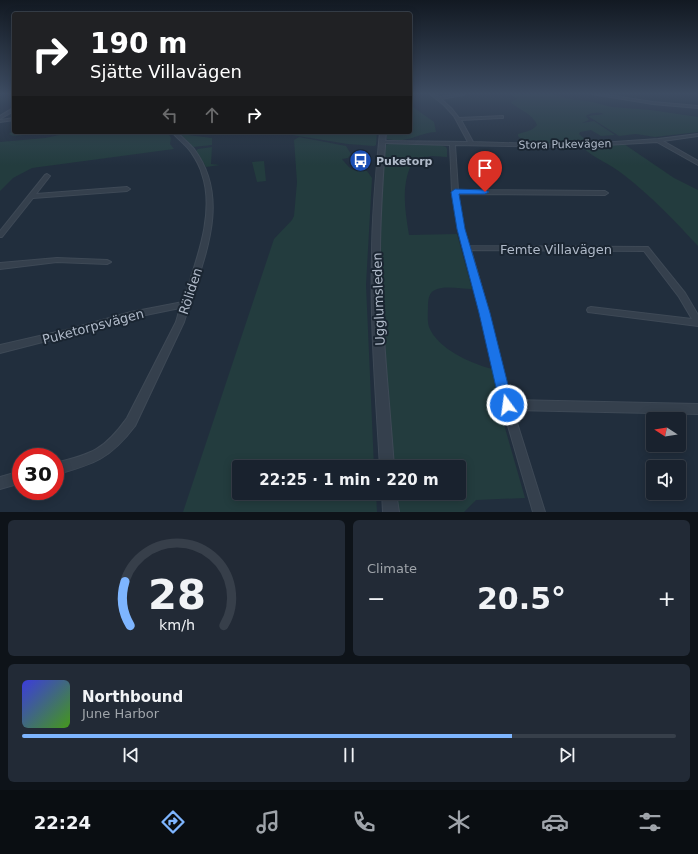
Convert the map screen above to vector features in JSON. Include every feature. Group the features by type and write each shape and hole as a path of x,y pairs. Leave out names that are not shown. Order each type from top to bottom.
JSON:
{"street":[{"path":"471,144 459,119 501,118"},
{"path":"0,120 12,119"},
{"name":"Röliden","path":"64,466 92,458 105,452 114,445 131,422 180,322 187,304 206,236 211,202 208,183 203,167 192,150 176,134"},
{"name":"Stora Pukevägen","path":"383,137 452,144 571,146 658,140 698,134"},
{"name":"Ugglumsleden","path":"383,137 379,174 376,255 379,347 387,460"},
{"path":"658,140 698,163"},
{"path":"452,144 457,211 485,313 507,405 539,512"},
{"path":"0,235 47,176"},
{"path":"31,196 126,189"},
{"path":"455,192 605,193"},
{"name":"Femte Villavägen","path":"466,248 646,249 682,295 698,322"},
{"path":"0,266 57,260 107,262"},
{"name":"Puketorpsvägen","path":"0,349 70,332 131,314 187,304"},
{"path":"591,310 698,322"},
{"path":"507,405 698,409"},
{"path":"0,483 12,480"},
{"path":"390,500 391,512"}],"green space":[{"path":"412,118 428,118 434,122 436,132 402,140 387,139 386,134 412,134"},
{"path":"533,118 587,118 589,120 582,123 594,121 615,135 601,136 591,130 580,132 579,134 589,143 573,144 551,145 523,140 518,136 518,134 531,130 537,125"},
{"path":"591,118 698,118 698,132 655,137 636,134 619,136"},
{"path":"12,132 12,134 38,134 13,136 9,134"},
{"path":"64,134 168,134 171,138 170,144 174,149 32,168 13,178 0,191 0,142 45,138"},
{"path":"180,134 212,138 212,145 193,147"},
{"path":"377,134 376,145 374,146 348,144 292,135"},
{"path":"299,137 346,146 351,154 348,158 342,159 352,169 367,171 372,178 366,285 374,460 232,460 232,500 376,500 377,512 183,512 274,239 294,216 297,182 294,140"},
{"path":"389,144 437,144 446,147 447,149 447,157 431,156 414,159 410,168 405,187 405,206 409,235 457,234 472,289 448,287 433,291 430,294 428,301 428,324 433,335 447,348 465,359 492,369 501,414 525,498 476,500 464,512 396,512 395,500 466,500 466,460 392,460 378,271 379,205 384,146"},
{"path":"624,144 674,178 698,190 698,246 644,191 619,171 583,148"},
{"path":"212,147 211,164 220,165 206,167 196,151 198,149"},
{"path":"264,161 266,181 257,182 252,162"}],"place":[{"name":"Puketorp","path":"361,161"}],"route":[{"path":"485,192 455,192 461,229 485,313 507,405"}]}
